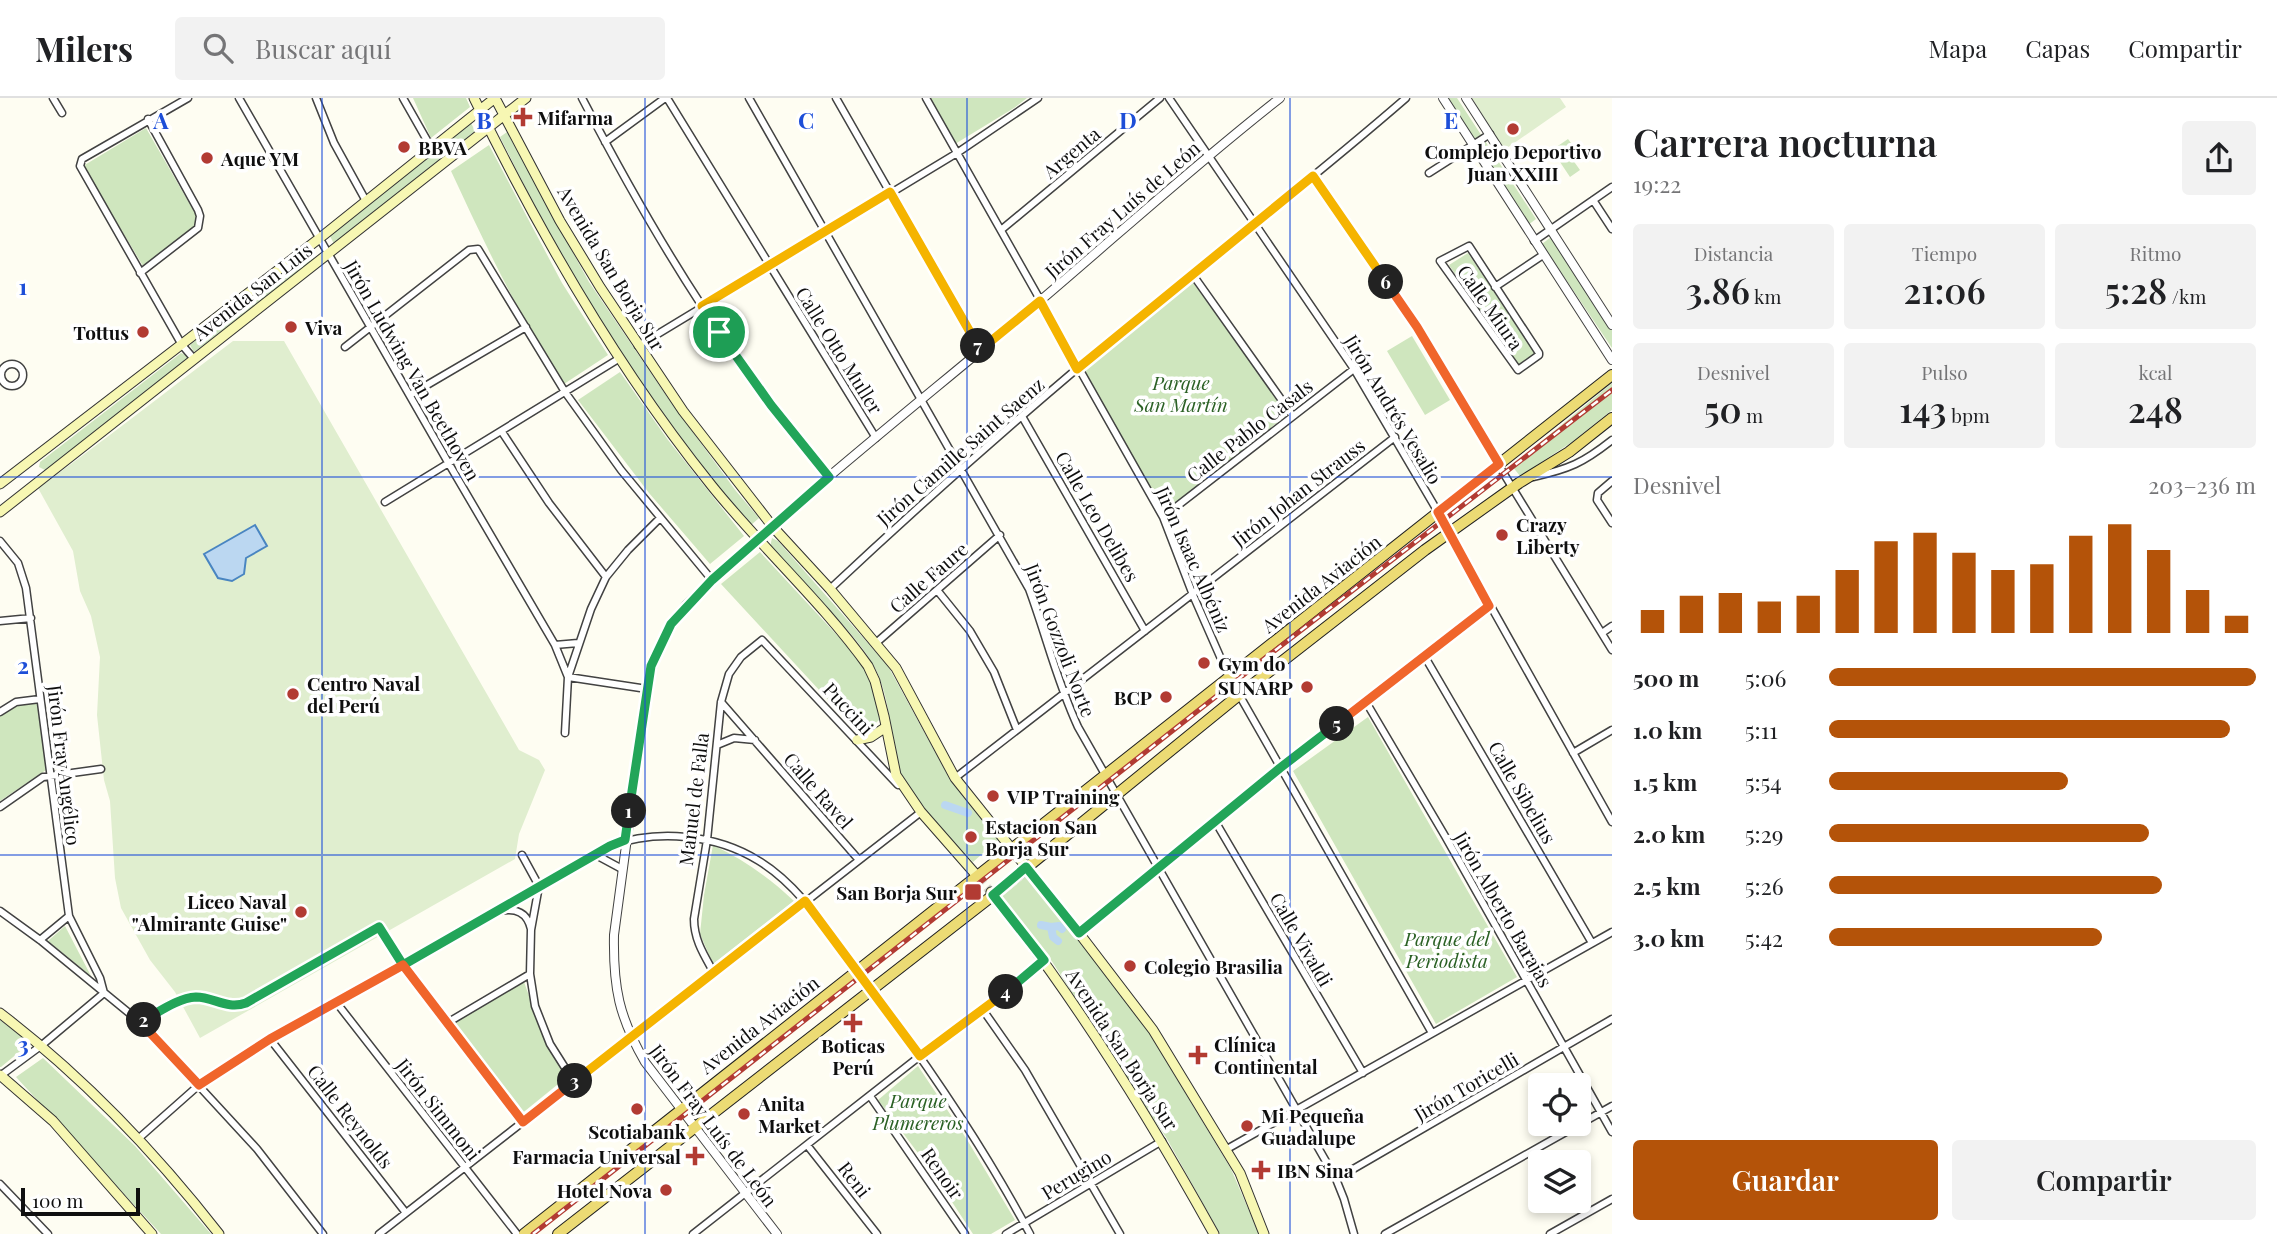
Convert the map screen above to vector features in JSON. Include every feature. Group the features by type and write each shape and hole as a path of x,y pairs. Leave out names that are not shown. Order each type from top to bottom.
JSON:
{"main road":[{"name":"Avenida San Borja Sur","path":"474,98 558,258 620,358 690,457 758,541 848,640 868,666 875,681 892,764 911,799 978,876"},
{"name":"Avenida San Luis","path":"0,484 182,345 495,98"},
{"name":"Avenida San Borja Sur","path":"495,98 561,221 638,346 683,411 773,527 830,589 896,668 955,778 1153,1030 1227,1149 1240,1173 1264,1234"},
{"name":"Avenida San Luis","path":"0,512 526,98"},
{"name":"Avenida Aviación","path":"524,1234 679,1109 1612,376"},
{"name":"Avenida Aviación","path":"558,1234 872,990 1239,695 1449,533 1524,479 1569,452 1612,418"},
{"path":"857,740 871,737 886,727"},
{"name":"Avenida San Borja Sur","path":"992,894 1044,960 1162,1141 1214,1234"},
{"path":"0,1013 42,1045 138,1139 219,1234"},
{"path":"0,1075 53,1121 152,1234"}],"street":[{"path":"53,98 62,113"},
{"path":"188,98 82,159 81,169 182,345 194,359"},
{"name":"Jirón Ludwing Van Beethoven","path":"240,98 555,645 568,677"},
{"path":"316,98 334,143 366,201"},
{"path":"403,98 432,149"},
{"path":"582,98 651,225 702,306 771,405 829,477"},
{"path":"605,142 666,98"},
{"name":"Calle Otto Muller","path":"666,98 876,438"},
{"name":"Jirón Gozzoli Norte","path":"749,98 1029,589 1046,635 1063,695 1077,727 1336,1179 1354,1234"},
{"path":"836,98 980,350"},
{"name":"Jirón Isaac Albéniz","path":"926,98 1163,517 1229,677 1432,1033"},
{"path":"638,346 957,153 1038,98"},
{"name":"Argenta","path":"1001,230 1160,98"},
{"name":"Jirón Andrés Vesalio","path":"1169,98 1354,369 1438,512 1612,822"},
{"path":"1263,98 1269,107"},
{"name":"Jirón Fray Luís de León","path":"776,1234 645,1062 631,1038 618,1001 613,969 614,936 625,840 651,666 671,624 712,580 1208,155 1280,98"},
{"name":"Jirón Camille Saint Saenz","path":"830,589 961,468 1023,418 1077,369 1406,98"},
{"path":"1443,98 1612,360"},
{"path":"1466,98 1612,325"},
{"path":"141,273 198,228 200,223 198,210 148,119"},
{"path":"1429,173 1490,134"},
{"path":"1313,176 1417,327 1612,650"},
{"path":"1534,241 1612,187"},
{"path":"1593,201 1612,229"},
{"name":"Calle Miura","path":"1469,246 1495,287 1540,354 1516,370 1440,261 1469,246"},
{"path":"345,347 469,250 475,248 480,251 565,392 621,470 712,580"},
{"path":"1495,287 1543,255"},
{"path":"1193,275 1293,416"},
{"path":"410,395 526,327"},
{"path":"386,502 620,358"},
{"name":"Calle Pablo Casals","path":"1163,517 1354,369"},
{"name":"Calle Leo Delibes","path":"1023,418 1145,631"},
{"path":"502,432 549,503 606,577"},
{"name":"Jirón Johan Strauss","path":"955,778 1395,437"},
{"name":"Avenida Aviación","path":"1524,479 1570,468 1587,460 1612,440"},
{"path":"1612,481 1597,495 1598,504 1612,523"},
{"path":"565,733 568,677 578,643 606,577 660,518"},
{"name":"Calle Faure","path":"876,643 1000,535"},
{"name":"Jirón Fray Angélico","path":"0,541 18,563 26,588 69,916 100,978 104,993"},
{"path":"937,590 970,631 993,672 1017,730"},
{"path":"1079,933 1280,768 1489,606"},
{"path":"0,621 31,618"},
{"path":"1602,633 1612,626"},
{"name":"Manuel de Falla","path":"714,973 694,932 697,890 707,840 721,702 729,674 741,657 762,640"},
{"name":"Puccini","path":"762,640 911,799"},
{"path":"555,645 578,643"},
{"name":"Calle Sibelius","path":"1425,657 1592,943"},
{"path":"568,677 646,689"},
{"path":"0,712 16,702 40,699"},
{"name":"Calle Ravel","path":"721,702 859,860"},
{"name":"Jirón Alberto Barajas","path":"1366,702 1612,1132"},
{"path":"1573,752 1612,730"},
{"path":"717,745 734,738 755,740"},
{"path":"0,807 50,774 101,769"},
{"path":"379,1234 921,811"},
{"name":"Calle Vivaldi","path":"1215,821 1363,1073"},
{"path":"138,1139 199,1085 270,1039 610,846 625,840 665,835 707,840 734,847 782,876 805,901 920,1056 974,1136 1030,1234"},
{"path":"522,855 539,886 531,930 530,974 535,1006 550,1044 575,1082"},
{"path":"596,855 622,869"},
{"path":"495,912 509,909 523,914 529,920 531,930"},
{"path":"0,911 40,940 140,1022 257,1149 323,1234"},
{"path":"40,940 69,916"},
{"path":"140,1022 182,1000 197,997 232,1006 246,1003 381,930 403,965 523,1122"},
{"path":"1227,1149 1612,932"},
{"path":"693,1234 1044,960"},
{"path":"447,1023 530,974"},
{"path":"0,1075 42,1045 104,993"},
{"name":"Jirón Simmoni","path":"336,1002 517,1234"},
{"path":"983,1010 1025,1070 1120,1234"},
{"name":"Jirón Toricelli","path":"1336,1179 1612,1020"},
{"name":"Calle Reynolds","path":"270,1039 406,1213"},
{"name":"Renoir","path":"870,1096 965,1234"},
{"path":"1385,1234 1612,1106"},
{"name":"Perugino","path":"1006,1234 1162,1141"},
{"name":"Reni","path":"807,1145 877,1234"},
{"path":"0,1184 48,1234"},
{"path":"1550,1234 1612,1199"}],"green space":[{"path":"413,98 466,98 470,107 431,138"},
{"path":"928,98 1027,98 955,144"},
{"path":"1445,98 1457,98 1536,219 1528,225"},
{"name":"Complejo Deportivo Juan XXIII","path":"1472,98 1560,98 1566,107 1504,150"},
{"path":"471,123 475,131 335,246 330,236"},
{"path":"146,128 196,215 196,225 143,266 83,166"},
{"path":"507,132 589,282 672,404 759,518 750,526 659,408 596,315 556,248 500,137"},
{"path":"1568,139 1577,151 1570,156 1580,170 1570,177 1552,150"},
{"path":"489,145 562,283 608,355 564,384 517,306 451,171"},
{"path":"1551,237 1612,330 1612,348 1542,244"},
{"path":"310,251 316,260 194,352 190,345"},
{"path":"1468,253 1536,355 1518,368 1449,265"},
{"name":"Parque San Martín","path":"1192,281 1288,414 1164,512 1081,369"},
{"path":"1412,336 1450,400 1425,415 1387,351"},
{"name":"Centro Naval del Perú","path":"233,341 284,341 519,750 539,760 545,770 519,834 515,859 200,1038 175,992 150,960 121,908 115,878 110,801 104,780 97,715 100,657 91,616 80,591 73,551 38,488"},
{"path":"181,353 188,356 187,361 47,471 39,467 40,462"},
{"path":"620,372 668,440 744,536 710,564 649,493 578,400"},
{"path":"1612,383 1612,410 1572,442 1520,476 1512,466"},
{"path":"772,538 778,541 888,666 946,772 999,839 973,862 910,792 895,753 881,681 868,656 777,557 770,547"},
{"path":"760,552 861,661 872,683 879,715 879,720 868,730 857,731 721,584"},
{"path":"37,702 46,770 0,801 0,715 17,704"},
{"name":"Parque del Periodista","path":"1368,717 1517,977 1436,1024 1293,771"},
{"path":"713,845 756,870 794,901 713,964 700,934"},
{"path":"1028,875 1075,932 1148,1031 1231,1169 1259,1234 1220,1234 1167,1139 1051,960 1000,898"},
{"path":"65,926 91,976 48,941"},
{"path":"524,982 547,1045 568,1076 520,1115 452,1024"},
{"path":"0,1020 30,1043 1,1067 0,1067"},
{"path":"43,1058 135,1146 211,1234 161,1234 16,1077"},
{"name":"Parque Plumereros","path":"918,1066 966,1138 1015,1220 991,1234 973,1234 933,1173 878,1100"}],"water":[{"path":"255,525 267,546 246,558 244,574 232,581 218,578 204,554"}],"waterway":[{"path":"945,805 968,813"},
{"path":"1041,925 1059,926 1062,929"},
{"path":"1051,927 1053,937 1058,941"}],"tunnel":[{"path":"978,877 991,892"}],"railway":[{"path":"533,1234 1251,669 1612,390"}],"place":[{"name":"Mifarma","path":"523,117"},
{"name":"Complejo Deportivo Juan XXIII","path":"1513,129"},
{"name":"BBVA","path":"404,147"},
{"name":"Aque YM","path":"207,158"},
{"name":"Viva","path":"291,327"},
{"name":"Tottus","path":"143,332"},
{"name":"Crazy Liberty","path":"1502,535"},
{"name":"Gym do","path":"1204,663"},
{"name":"SUNARP","path":"1307,687"},
{"name":"Centro Naval del Perú","path":"293,694"},
{"name":"BCP","path":"1166,697"},
{"name":"VIP Training","path":"993,796"},
{"name":"Estacion San Borja Sur","path":"971,837"},
{"name":"San Borja Sur","path":"973,892"},
{"name":"Liceo Naval \"Almirante Guise\"","path":"301,912"},
{"name":"Colegio Brasilia","path":"1130,966"},
{"name":"Boticas Perú","path":"853,1023"},
{"name":"Clínica Continental","path":"1198,1055"},
{"name":"Scotiabank","path":"637,1109"},
{"name":"Anita Market","path":"744,1114"},
{"name":"Mi Pequeña Guadalupe","path":"1247,1126"},
{"name":"Farmacia Universal","path":"695,1156"},
{"name":"IBN Sina","path":"1261,1170"},
{"name":"Hotel Nova","path":"666,1190"}],"route":[{"path":"719,332 702,306 890,192 980,350 1040,301 1077,369 1313,176 1417,327 1499,464 1438,512 1489,606 1280,768 1079,933 1026,867 993,895 1044,960 983,1010 920,1056 805,901 523,1122 403,965 270,1039 199,1085 140,1022 185,999 197,997 232,1006 246,1003 379,927 403,965 610,846 625,840 646,689 651,666 671,624 712,580 829,477 771,405 719,332"}]}
